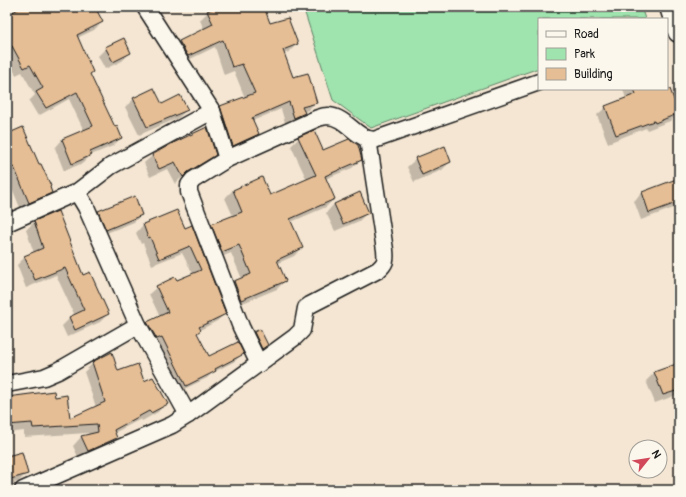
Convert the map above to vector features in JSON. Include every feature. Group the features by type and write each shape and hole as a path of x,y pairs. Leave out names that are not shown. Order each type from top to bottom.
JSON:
{"main road":[{"path":"671,7 679,32"}],"street":[{"path":"145,7 212,111 227,159"},
{"path":"668,37 679,32"},
{"path":"259,364 241,327 189,192 189,185 192,180 227,159 318,118 327,116 334,117 362,136 374,140 538,82"},
{"path":"7,223 77,192 111,166 212,111"},
{"path":"23,490 172,425 295,337 302,330 306,308 383,266 386,259 385,250 368,139"},
{"path":"77,192 86,207 138,325 188,415"},
{"path":"7,384 44,377 58,371 138,325"}],"green space":[{"path":"303,7 641,7 645,18 538,18 538,68 371,128 333,100"}],"building":[{"path":"22,7 95,7 103,22 77,35 93,72 90,74 115,127 117,126 122,138 90,152 92,155 72,164 62,139 93,126 77,92 46,108 36,92 43,88 30,65 24,68 12,46 7,49 7,15"},
{"path":"216,7 264,7 270,23 288,18 298,44 283,50 293,77 308,73 317,103 302,107 305,113 294,118 289,102 252,118 259,134 233,146 220,106 255,93 242,64 232,67 223,40 188,56 179,41 213,24 207,11"},
{"path":"124,38 131,53 113,62 105,47"},
{"path":"154,88 162,104 180,95 188,110 147,127 133,98"},
{"path":"670,89 679,113 655,123 654,121 616,135 605,106 636,94 634,90"},
{"path":"23,127 39,164 41,164 51,186 52,193 29,203 14,167 12,168 7,156 7,134"},
{"path":"207,127 216,155 188,172 183,177 175,162 159,169 152,155"},
{"path":"314,130 323,150 349,139 358,145 362,160 325,176 335,199 290,219 303,248 277,260 286,281 241,300 234,281 251,274 239,245 222,252 211,224 242,212 233,190 262,177 270,195 316,175 298,137"},
{"path":"445,146 451,162 422,175 415,158"},
{"path":"679,178 679,202 649,213 642,192"},
{"path":"360,192 369,213 343,224 334,204"},
{"path":"135,196 142,215 106,230 98,211"},
{"path":"177,210 185,228 192,225 226,314 199,327 201,330 197,333 209,356 238,342 244,354 215,369 216,371 186,386 162,337 157,339 147,322 168,312 156,286 175,277 177,280 201,270 190,246 159,259 150,237 148,238 143,224"},
{"path":"58,211 83,275 90,272 109,314 75,330 69,317 84,310 65,268 35,280 24,256 43,248 34,221"},
{"path":"260,329 268,345 262,349 254,332"},
{"path":"112,352 118,371 138,364 144,381 153,377 168,404 151,413 149,411 114,430 117,438 88,451 81,436 98,432 97,424 33,428 32,423 7,425 7,397 54,391 55,397 67,395 70,418 105,402 92,362"},
{"path":"679,363 679,390 663,395 654,372"},
{"path":"22,452 28,474 7,480 7,456"}]}
